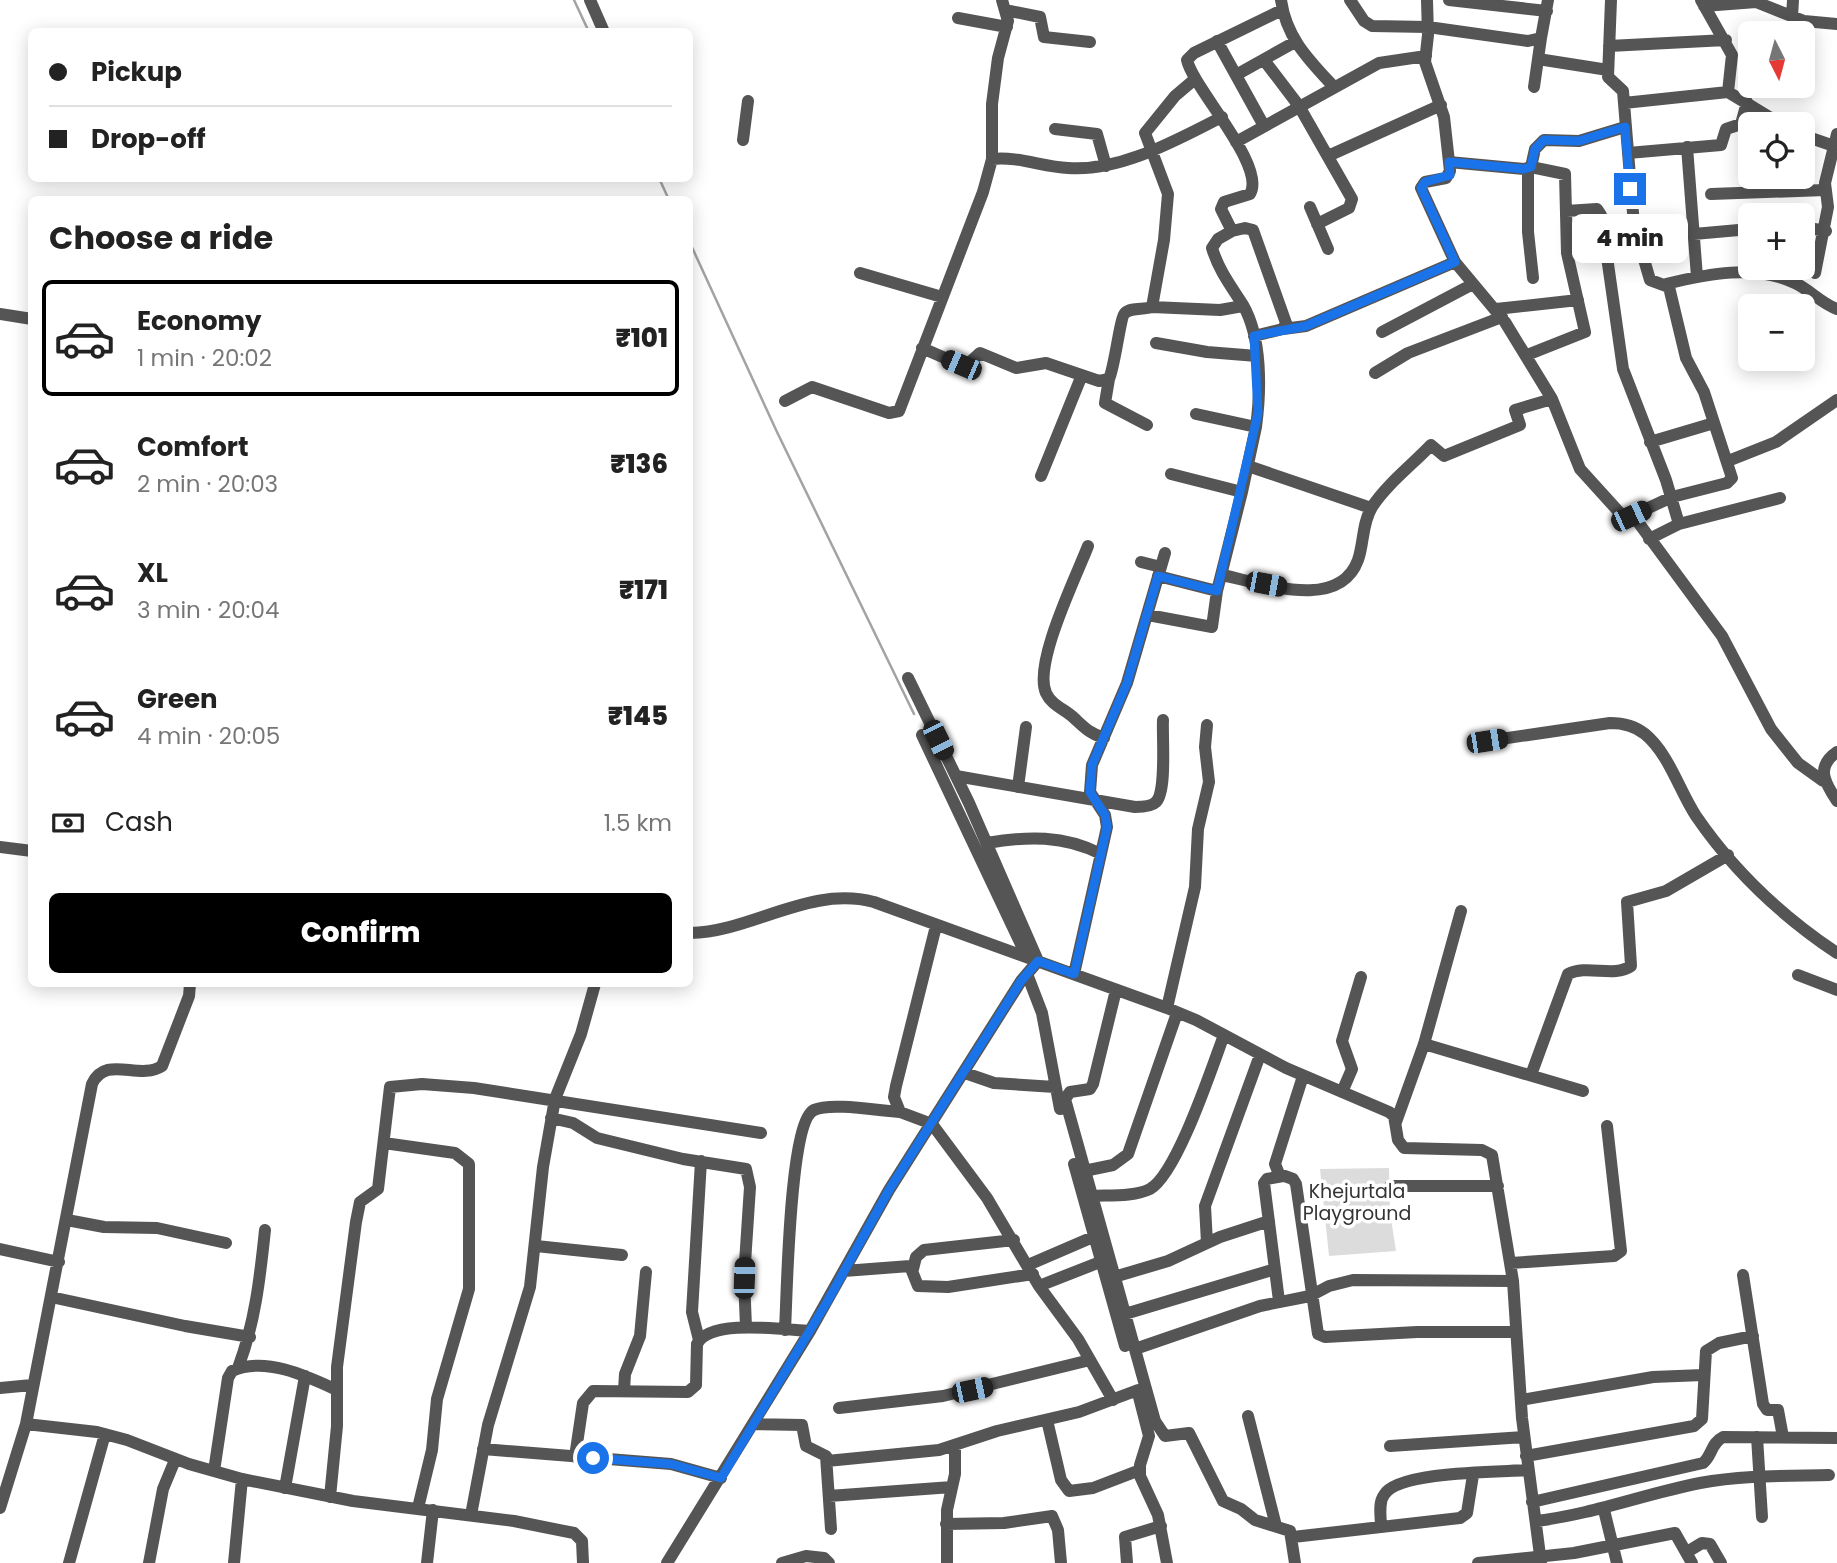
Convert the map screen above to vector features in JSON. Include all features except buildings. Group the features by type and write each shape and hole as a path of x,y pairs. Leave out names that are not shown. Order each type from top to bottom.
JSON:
{"street":[{"path":"590,0 602,28"},
{"path":"1350,0 1364,21 1372,26 1428,27 1528,41 1541,38"},
{"path":"1427,0 1426,68 1441,105 1450,175 1425,182 1421,188 1455,262 1499,313 1527,355 1552,399 1580,469 1619,512 1631,516 1649,539 1722,636 1771,729 1798,763 1823,781 1837,801"},
{"path":"1449,0 1547,6 1534,87"},
{"path":"1611,0 1608,70 1610,80 1623,90 1634,225 1653,283 1666,284 1697,276 1743,273 1782,277 1811,290 1837,309"},
{"path":"1792,17 1793,0"},
{"path":"1702,3 1756,1 1792,17 1837,24"},
{"path":"1702,3 1732,54 1728,92"},
{"path":"785,401 812,387 897,413 983,192 992,159 992,104 998,58 1008,15 1003,5"},
{"path":"1003,5 1040,17 1044,37 1090,42"},
{"path":"1232,231 1221,209 1224,202 1253,190 1251,175 1222,117 1195,79 1188,64 1188,57 1281,5 1295,42 1333,86"},
{"path":"958,18 1007,27"},
{"path":"1609,46 1726,40"},
{"path":"1217,41 1264,126"},
{"path":"1236,75 1295,42"},
{"path":"1236,142 1333,86 1379,63 1426,56"},
{"path":"1538,59 1608,70"},
{"path":"1264,60 1299,106 1352,202 1349,208 1317,223"},
{"path":"1152,307 1168,201 1167,188 1145,136 1175,96 1195,79"},
{"path":"1624,103 1728,92 1762,112"},
{"path":"743,141 748,101"},
{"path":"1628,153 1721,145 1726,129 1741,124 1747,102"},
{"path":"1328,156 1441,105"},
{"path":"992,159 1065,169 1105,166 1222,117"},
{"path":"1533,278 1528,232 1530,167 1535,149 1544,140 1579,141 1625,127"},
{"path":"1055,129 1097,134 1105,166"},
{"path":"1815,137 1836,140 1826,231 1815,273"},
{"path":"1687,147 1697,276"},
{"path":"1449,162 1530,167 1565,174 1567,253 1585,327 1582,335 1527,355"},
{"path":"1711,194 1830,200"},
{"path":"1310,207 1328,249"},
{"path":"1566,211 1600,211 1623,369 1672,497 1679,524"},
{"path":"1148,615 1212,627 1217,591 1256,427 1257,356 1254,336 1244,306 1228,286 1212,248 1218,239 1232,231 1245,228 1253,230 1286,323 1283,329"},
{"path":"1815,229 1826,231"},
{"path":"1694,234 1738,230"},
{"path":"1254,336 1306,326 1455,262"},
{"path":"860,272 942,297"},
{"path":"1382,332 1473,284"},
{"path":"1631,516 1672,497 1731,481 1728,461 1704,392 1686,358 1666,284"},
{"path":"1375,373 1408,353 1499,313 1578,300"},
{"path":"1147,425 1105,403 1124,314 1152,307 1220,310 1244,306"},
{"path":"0,314 28,319"},
{"path":"1156,343 1207,352 1257,356"},
{"path":"922,348 961,365 968,364 980,353 1016,368 1046,363 1100,381 1109,379"},
{"path":"1041,476 1082,375"},
{"path":"1222,575 1310,592 1329,588 1349,576 1359,559 1371,508 1431,445 1444,456 1520,425 1515,410 1552,399"},
{"path":"1728,461 1776,442 1837,400"},
{"path":"1196,414 1256,427"},
{"path":"1650,442 1714,423"},
{"path":"1248,466 1371,508"},
{"path":"1171,474 1242,492"},
{"path":"1649,539 1679,524 1780,498"},
{"path":"1088,545 1053,638 1043,684 1052,702 1076,719 1088,732 1104,738"},
{"path":"1074,974 1107,820 1092,798 1092,765 1127,683 1165,553"},
{"path":"1141,562 1160,572 1217,591"},
{"path":"667,1563 810,1331 889,1190 1027,974 1033,959 987,843 908,678"},
{"path":"956,776 1135,807 1157,801 1162,786 1163,720"},
{"path":"1487,741 1597,723 1622,723 1634,728 1652,742 1697,817 1728,855 1792,921 1837,953"},
{"path":"1084,1171 1113,1165 1128,1154 1172,1011 1195,887 1198,829 1209,782 1205,747 1207,725"},
{"path":"1018,788 1026,727"},
{"path":"922,735 1033,959"},
{"path":"1823,781 1822,771 1829,758 1837,752"},
{"path":"987,843 1033,837 1068,841 1101,854"},
{"path":"0,847 28,850"},
{"path":"1531,1076 1569,974 1578,971 1624,970 1631,967 1627,902 1665,891 1728,855"},
{"path":"693,933 710,932 792,906 840,898 874,902 1172,1011 1303,1076 1389,1112 1396,1122"},
{"path":"1461,911 1424,1044 1396,1122 1398,1140 1404,1148 1482,1150 1492,1155 1511,1263 1524,1437 1540,1560"},
{"path":"900,1112 894,1097 896,1086 936,926"},
{"path":"1027,974 1042,1013 1055,1087 1093,1237 1149,1436 1140,1470 1161,1526 1167,1563"},
{"path":"1798,975 1837,990"},
{"path":"1342,1092 1352,1069 1342,1041 1361,977"},
{"path":"0,1508 26,1424 96,1074 109,1069 150,1072 162,1066 189,987"},
{"path":"471,1515 483,1449 528,1294 555,1100 581,1034 594,987"},
{"path":"1116,990 1093,1084 1090,1089 1070,1092 1065,1098 1155,1421 1161,1433 1170,1437 1189,1433 1223,1501 1241,1509 1255,1520 1290,1531 1295,1563"},
{"path":"1091,1196 1147,1190 1162,1177 1184,1135 1224,1035"},
{"path":"1424,1044 1583,1091"},
{"path":"1207,1244 1205,1206 1260,1055"},
{"path":"965,1073 994,1083 1055,1087"},
{"path":"1303,1076 1276,1157 1275,1170 1293,1179 1296,1184 1315,1330 1325,1337 1417,1332 1517,1332"},
{"path":"330,1497 343,1314 358,1208 365,1197 378,1189 387,1093 395,1085 474,1088 761,1133"},
{"path":"785,1330 794,1176 798,1145 806,1117 821,1107 900,1112 932,1124 1014,1240 1039,1286 1090,1360 1113,1400"},
{"path":"551,1118 573,1123 597,1138 701,1161 741,1166 749,1172 744,1278 746,1327"},
{"path":"1511,1263 1614,1256 1621,1251 1607,1126"},
{"path":"384,1143 455,1153 469,1164 469,1289 437,1399 432,1450 418,1508"},
{"path":"575,1457 580,1415 588,1396 601,1390 677,1393 693,1390 699,1340 692,1312 701,1161"},
{"path":"1279,1301 1264,1183 1267,1179 1283,1176"},
{"path":"1390,1186 1498,1186"},
{"path":"67,1220 104,1227 166,1229 226,1243"},
{"path":"1114,1277 1168,1261 1269,1221"},
{"path":"214,1471 228,1378 238,1368 250,1337 265,1230"},
{"path":"1014,1240 924,1250 916,1257 914,1279 925,1288 1030,1269 1093,1237"},
{"path":"536,1246 622,1255"},
{"path":"0,1249 59,1262"},
{"path":"1039,1286 1100,1262"},
{"path":"844,1271 903,1265 913,1269"},
{"path":"1125,1314 1275,1269"},
{"path":"624,1390 625,1374 638,1344 646,1272"},
{"path":"1743,1275 1763,1404 1768,1410 1778,1410 1783,1437"},
{"path":"1135,1349 1279,1301 1310,1296 1329,1286 1353,1279 1513,1281"},
{"path":"51,1297 250,1337"},
{"path":"699,1340 715,1332 746,1327 810,1331"},
{"path":"1527,1456 1695,1426 1702,1419 1704,1358 1712,1346 1753,1336"},
{"path":"839,1408 943,1396 1090,1360"},
{"path":"238,1368 283,1369 337,1390"},
{"path":"1521,1400 1653,1377 1703,1375"},
{"path":"285,1488 306,1376"},
{"path":"0,1388 32,1385"},
{"path":"827,1461 924,1452 1138,1391"},
{"path":"1248,1416 1276,1526"},
{"path":"1047,1419 1061,1480 1069,1491 1093,1488 1140,1470"},
{"path":"26,1424 105,1434 175,1460 242,1479 330,1497 471,1515 574,1533 582,1541 583,1563"},
{"path":"753,1424 802,1425 806,1446 824,1453 827,1461 831,1529"},
{"path":"69,1563 105,1434"},
{"path":"1390,1446 1524,1437"},
{"path":"1757,1437 1762,1517"},
{"path":"1532,1502 1703,1463 1718,1440 1757,1437 1837,1438"},
{"path":"947,1563 946,1524 955,1445"},
{"path":"483,1449 671,1464 721,1478"},
{"path":"149,1563 163,1489 175,1460"},
{"path":"1381,1527 1382,1496 1389,1488 1415,1479 1528,1470"},
{"path":"1293,1537 1464,1516 1474,1475"},
{"path":"1536,1521 1604,1510 1701,1483 1759,1476 1829,1475"},
{"path":"234,1563 242,1479"},
{"path":"829,1496 952,1487"},
{"path":"427,1563 433,1510"},
{"path":"1604,1510 1617,1563"},
{"path":"946,1524 1004,1523 1052,1516 1058,1530 1061,1563"},
{"path":"1127,1563 1125,1537 1161,1526"},
{"path":"1478,1563 1540,1560 1675,1533 1689,1557 1702,1544 1710,1544 1721,1563"},
{"path":"782,1563 806,1556 824,1558 829,1563"}],"green space":[{"name":"Khejurtala Playground","path":"1389,1168 1390,1212 1396,1251 1329,1256 1320,1169"}],"waterway":[{"path":"574,0 587,28"},
{"path":"661,182 667,196"},
{"path":"693,250 777,432 914,714"}],"route":[{"path":"593,1458 671,1464 721,1478 827,1302 889,1190 974,1060 1021,981 1038,961 1074,974 1107,827 1105,815 1090,792 1092,765 1127,683 1158,576 1217,591 1256,427 1258,375 1254,336 1306,326 1455,262 1421,188 1425,182 1450,175 1449,162 1524,169 1531,167 1535,149 1544,140 1579,141 1625,127 1630,189"}]}
